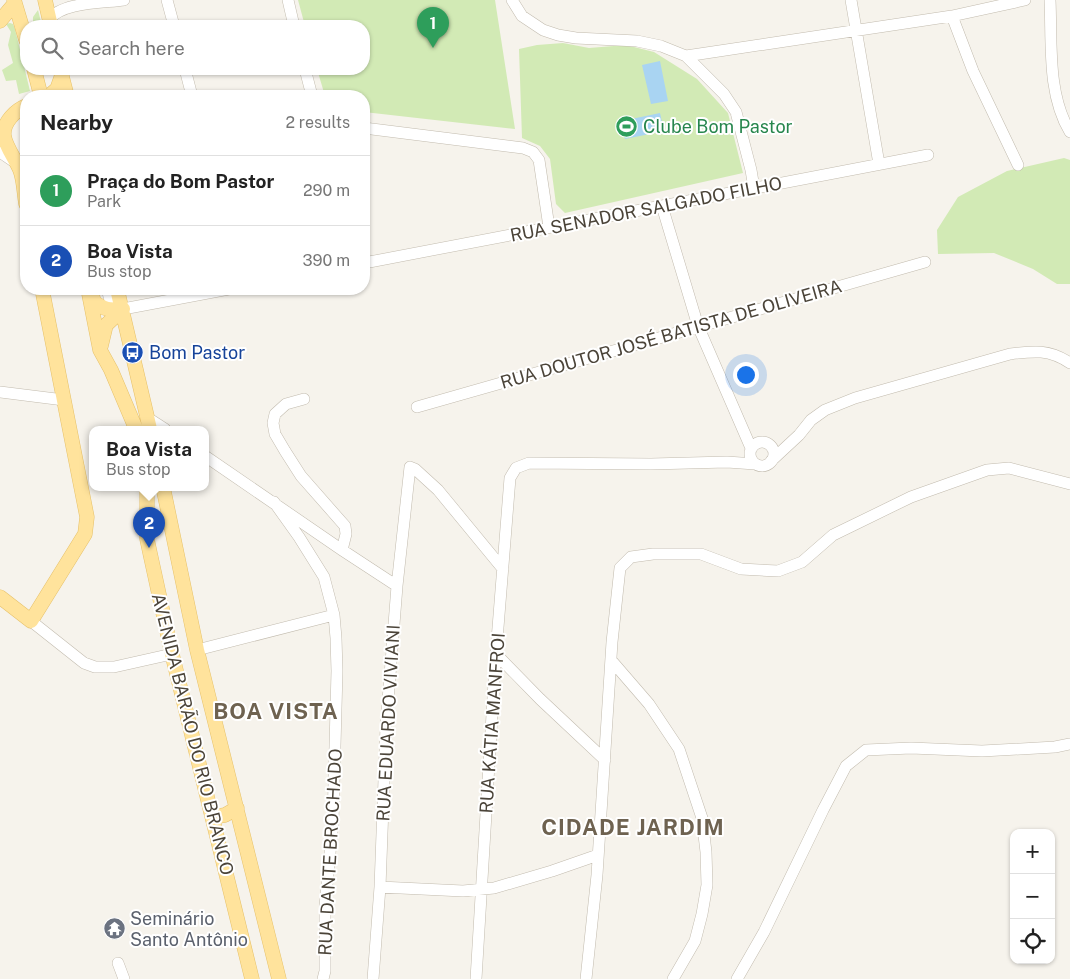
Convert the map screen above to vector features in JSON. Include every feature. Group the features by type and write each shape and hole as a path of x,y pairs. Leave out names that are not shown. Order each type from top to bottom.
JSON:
{"main road":[{"path":"45,0 49,20"},
{"path":"0,21 18,1"},
{"path":"18,1 22,20"},
{"path":"36,75 39,90"},
{"path":"56,90 60,75"},
{"path":"62,75 66,90"},
{"path":"20,109 10,117 4,135 20,170"},
{"path":"0,597 31,621 85,534 87,517 84,498 43,295"},
{"path":"90,295 100,350 111,370 135,426"},
{"path":"91,295 94,302 109,310 123,308"},
{"path":"119,295 149,423"},
{"path":"100,350 106,324 123,308"},
{"path":"111,370 149,423"},
{"name":"AVENIDA BARÃO DO RIO BRANCO","path":"147,491 147,539 150,553 172,654 252,979"},
{"name":"AVENIDA BARÃO DO RIO BRANCO","path":"164,491 197,650 279,979"},
{"path":"150,553 157,548 166,546 175,548"},
{"path":"213,817 225,815 237,808"}],"street":[{"path":"51,20 53,14 66,8 124,0"},
{"path":"167,0 172,20"},
{"path":"288,0 293,20"},
{"path":"512,0 522,16 543,30 558,35 576,38 636,41 661,46 686,56 724,94 736,112 754,188"},
{"path":"851,0 879,164"},
{"path":"686,56 952,16 1025,0"},
{"path":"1050,0 1053,85 1057,106 1070,132"},
{"path":"952,16 973,71 1018,165"},
{"path":"187,75 190,90"},
{"path":"307,75 310,90"},
{"path":"370,129 523,148 533,152 538,160 550,228"},
{"path":"0,152 16,163"},
{"name":"RUA SENADOR SALGADO FILHO","path":"370,262 928,155"},
{"path":"662,206 698,326 752,456 762,466 771,461 792,442 811,420 826,410 855,398 1010,354 1034,351 1052,353 1070,363"},
{"name":"RUA DOUTOR JOSÉ BATISTA DE OLIVEIRA","path":"417,407 925,262"},
{"path":"109,295 110,300 123,308 196,295"},
{"path":"0,392 64,400"},
{"path":"304,399 286,404 275,414 273,423 275,434 301,476 345,526 346,534 342,550"},
{"path":"752,456 760,443 769,446 792,442"},
{"path":"769,446 773,451 771,461"},
{"name":"RUA KÁTIA MANFROI","path":"476,979 496,654 510,478 516,468 529,463 651,464 727,462 752,456"},
{"path":"209,459 397,586"},
{"name":"RUA EDUARDO VIVIANI","path":"373,979 380,887 386,726 397,586 410,467 415,469 438,490 503,568"},
{"path":"586,979 598,855 611,660 620,568 631,557 653,554 701,554 741,569 778,571 802,562 833,535 911,497 987,470 1009,468 1070,484"},
{"name":"RUA DANTE BROCHADO","path":"274,502 324,577 334,615 337,671 333,821 325,906 323,979"},
{"path":"197,650 334,615"},
{"path":"31,621 84,663 95,668 114,667 172,654"},
{"path":"496,654 540,699 605,760"},
{"path":"611,660 649,704 678,749 702,818 707,885 702,914 695,941 673,979"},
{"path":"737,979 764,932 846,766 866,750 911,748 982,751 1055,747 1070,744"},
{"path":"380,887 463,890 494,888 598,855"},
{"path":"118,963 124,979"}],"green space":[{"path":"298,0 495,0 515,129 370,113 370,90 323,90 319,75 370,75 370,20 303,20"},
{"path":"38,10 40,20 33,20"},
{"path":"6,24 13,24 15,29 20,50 20,75 26,75 30,90 20,90 19,94 16,80 6,81 2,70 13,63 8,45 11,32"},
{"name":"Clube Bom Pastor","path":"563,43 589,48 626,45 654,52 697,79 728,113 743,173 565,213 556,204 550,159 540,146 522,138 519,49 537,45"},
{"path":"1064,158 1070,160 1070,284 1057,284 1033,269 994,253 938,254 937,230 958,197 1007,171"}],"water":[{"path":"660,61 668,101 651,104 642,65"},
{"path":"660,113 664,131 625,139 622,121"}],"place":[{"name":"Praça do Bom Pastor","path":"433,48"},
{"name":"Clube Bom Pastor","path":"627,126"},
{"name":"Bom Pastor","path":"133,352"},
{"name":"Boa Vista","path":"149,548"},
{"name":"Seminário Santo Antônio","path":"114,928"}],"district":[{"name":"BOA VISTA","path":"276,711"},
{"name":"CIDADE JARDIM","path":"633,827"}]}
